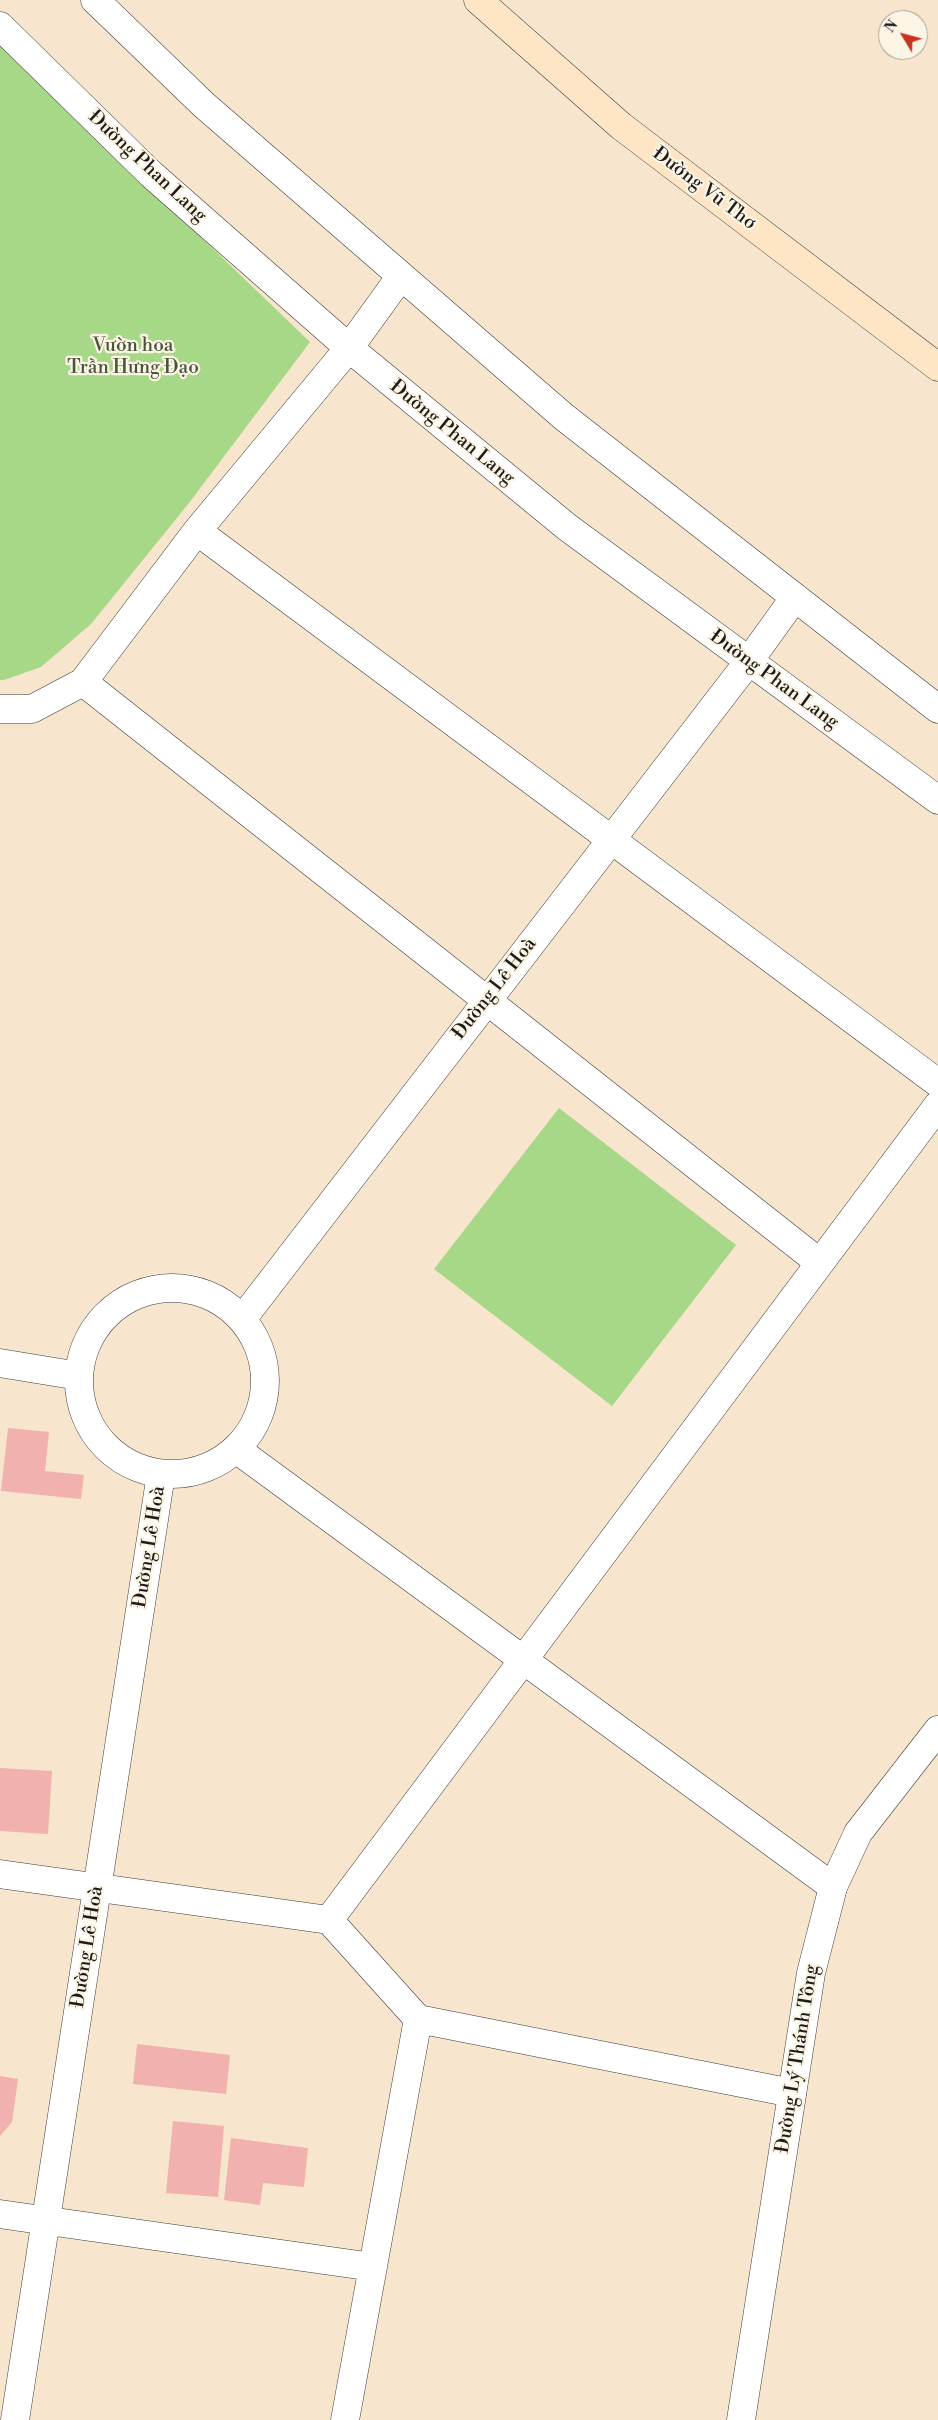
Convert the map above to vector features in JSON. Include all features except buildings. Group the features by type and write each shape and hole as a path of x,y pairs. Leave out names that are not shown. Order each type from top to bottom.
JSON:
{"main road":[{"name":"Đường Vũ Thơ","path":"478,0 621,126 938,367"}],"street":[{"path":"95,0 204,105 564,417 938,709"},
{"name":"Đường Phan Lang","path":"0,26 151,174 349,348 567,527 938,800"},
{"path":"0,709 32,709 83,682 197,531 349,348 401,276"},
{"path":"197,531 938,1082"},
{"name":"Đường Lê Hoà","path":"243,1318 749,661 795,597"},
{"path":"83,682 820,1263"},
{"path":"330,1920 938,1104"},
{"path":"188,1288 218,1299 243,1318 258,1342 266,1371 264,1400 254,1427 236,1450 214,1465 205,1468 188,1473 161,1474 134,1467 111,1452 92,1430 82,1404 79,1376 86,1345 102,1319 127,1299 134,1296 156,1289 188,1288"},
{"path":"0,1363 79,1376"},
{"path":"236,1450 833,1887"},
{"name":"Đường Lê Hoà","path":"15,2420 161,1474"},
{"name":"Đường Lý Thánh Tông","path":"741,2420 811,1973 833,1887 858,1833 938,1730"},
{"path":"0,1874 330,1920 418,2020 792,2093"},
{"path":"345,2420 418,2020"},
{"path":"0,2214 373,2267"}],"green space":[{"name":"Vườn hoa Trần Hưng Đạo","path":"0,44 310,342 189,503 91,624 41,667 4,680 0,680"},
{"path":"559,1108 736,1245 612,1406 434,1269"}]}
